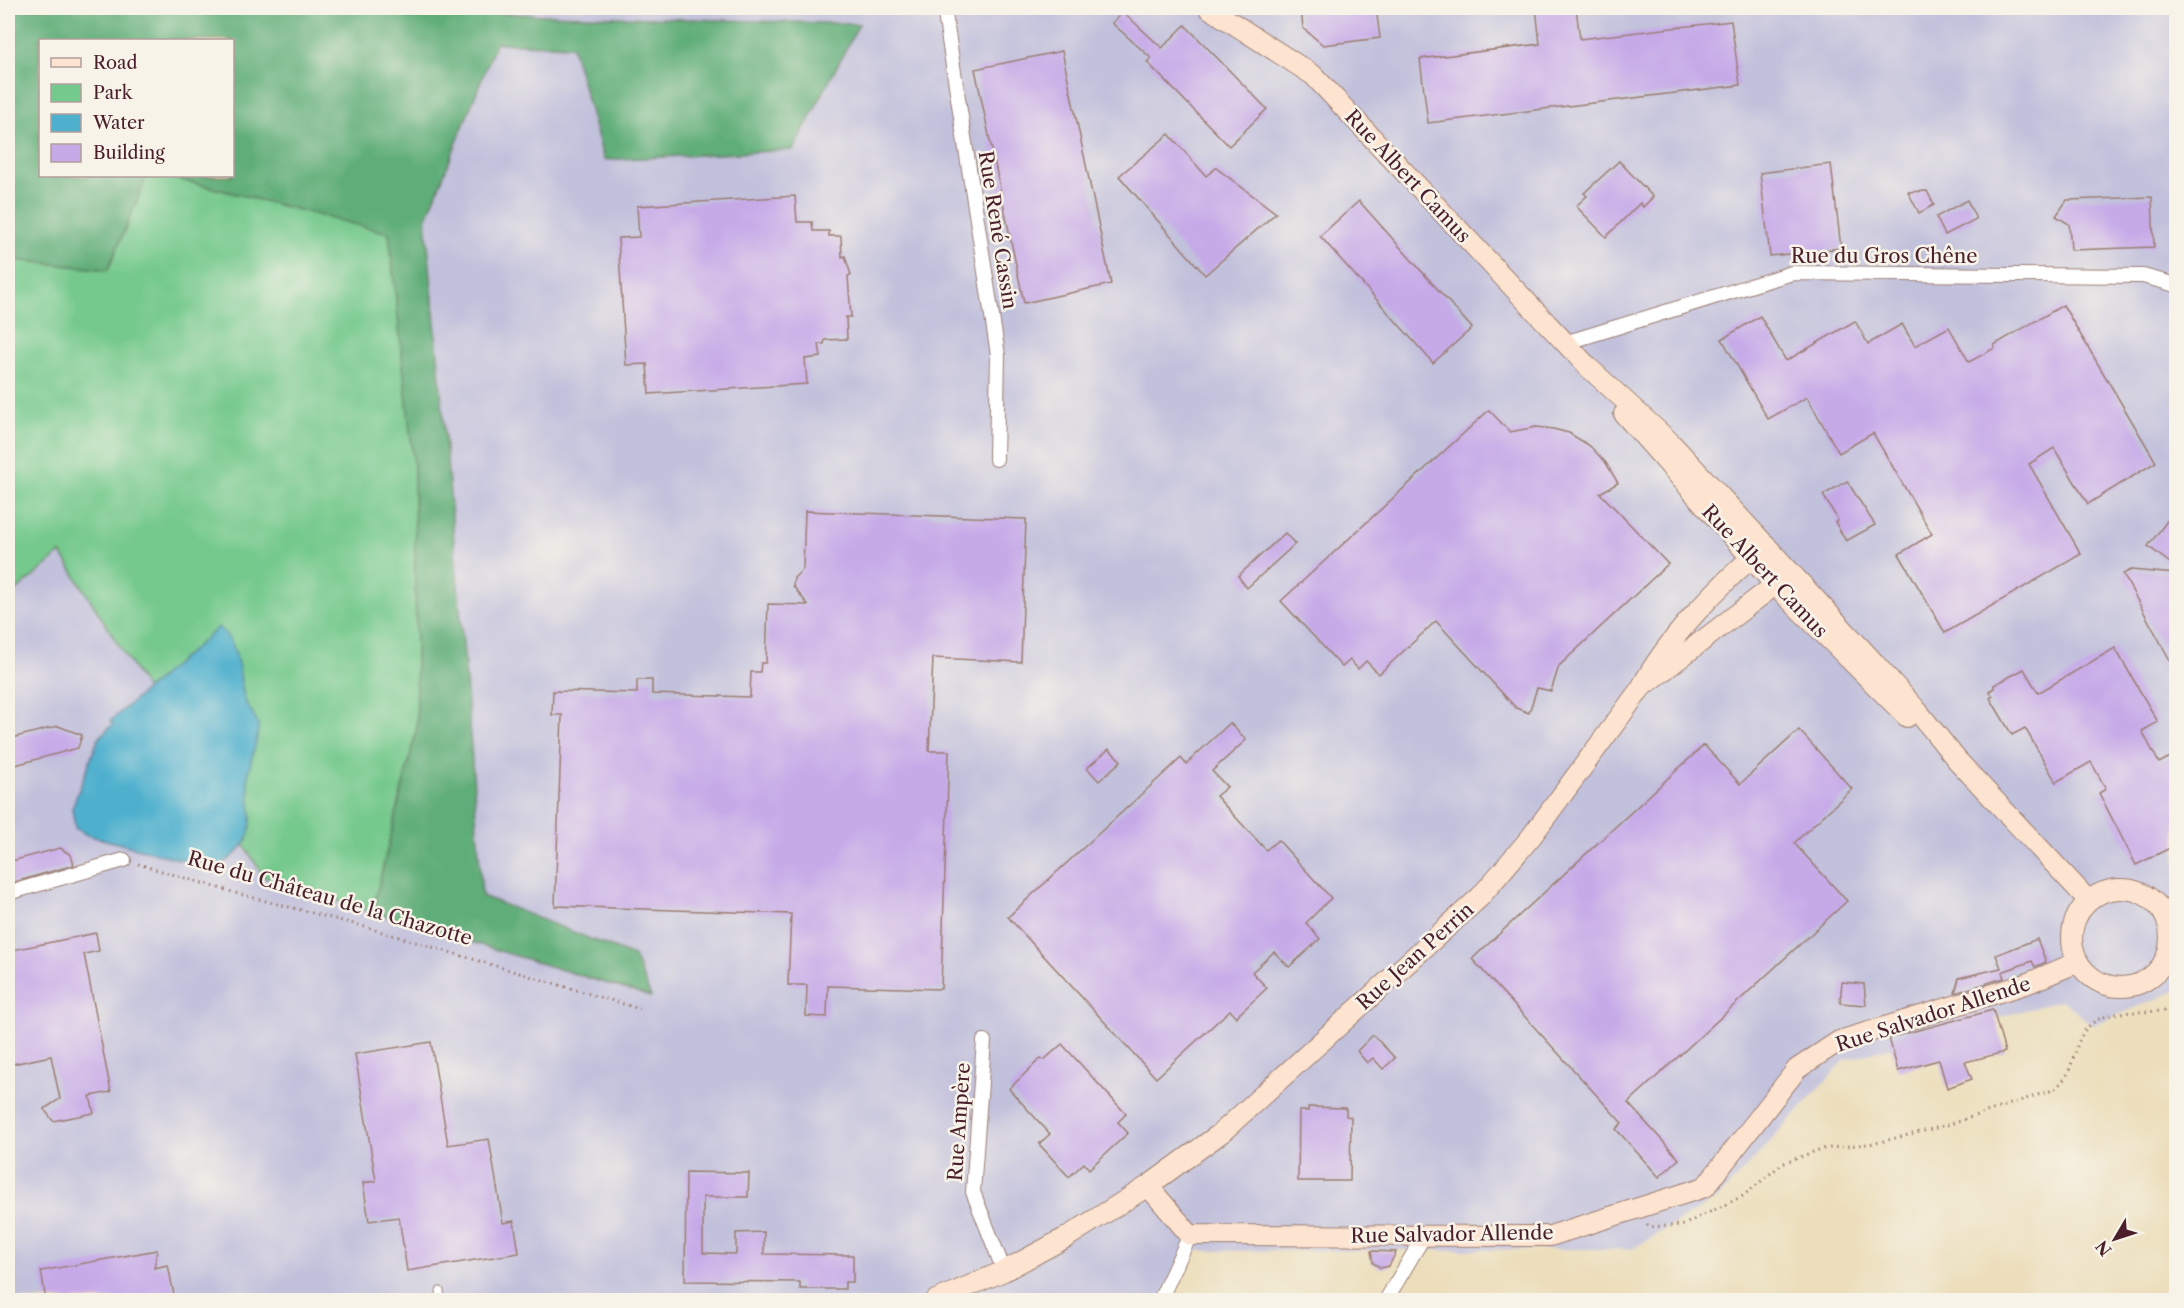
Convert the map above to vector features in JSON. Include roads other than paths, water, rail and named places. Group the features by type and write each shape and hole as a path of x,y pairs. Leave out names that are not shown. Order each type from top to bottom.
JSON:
{"street":[{"name":"Rue René Cassin","path":"944,8 998,356 996,459"},
{"name":"Rue Albert Camus","path":"1209,8 1313,75 1589,368 1670,442 1915,708 1957,760 2088,900"},
{"name":"Rue du Gros Chêne","path":"1565,343 1792,273 2144,276 2176,285"},
{"name":"Rue Albert Camus","path":"1589,368 1629,419 1776,586 1908,718 1957,760"},
{"name":"Rue Jean Perrin","path":"1148,1186 1221,1133 1480,897 1531,837 1641,688 1653,666 1698,612 1750,558 1766,545"},
{"name":"Rue Jean Perrin","path":"1641,688 1776,586 1791,572"},
{"path":"8,893 124,860"},
{"path":"2130,889 2145,894 2171,912 2169,949 2163,964 2152,977 2137,985 2120,987 2103,984 2088,976 2078,962 2072,946 2072,930 2077,914 2088,900 2108,890 2130,889"},
{"name":"Rue Salvador Allende","path":"1190,1235 1550,1236 1705,1187 1797,1069 1839,1041 2026,984 2078,962"},
{"name":"Rue Ampère","path":"984,1041 973,1192 1004,1271"},
{"path":"936,1300 1004,1271 1067,1237 1148,1186 1190,1235 1160,1300"},
{"path":"1386,1300 1424,1236"}],"lane":[{"path":"440,1291 441,1300"}],"water":[{"path":"219,627 232,644 246,703 258,724 257,740 248,777 250,830 242,847 216,869 87,835 75,828 72,808 99,737 113,724 110,721"}]}
